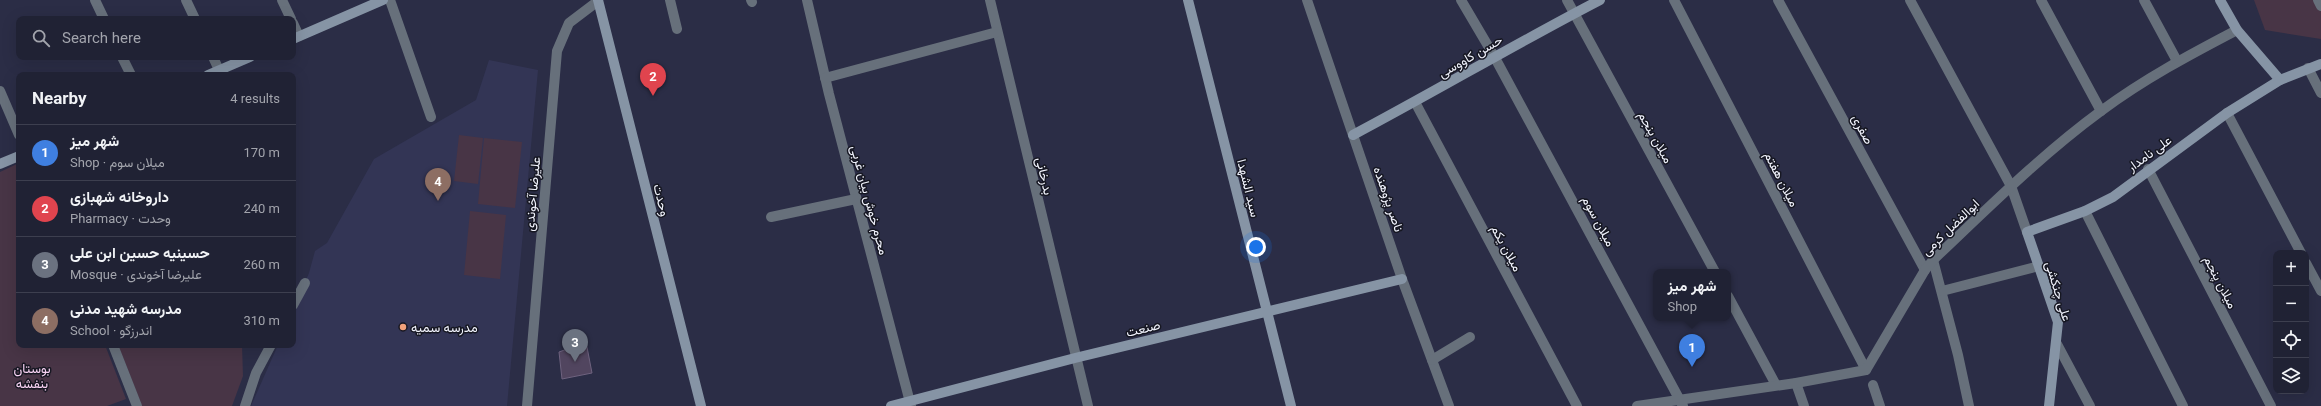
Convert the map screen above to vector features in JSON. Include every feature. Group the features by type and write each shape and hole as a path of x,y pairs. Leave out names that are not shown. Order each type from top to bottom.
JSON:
{"street":[{"path":"95,0 103,16"},
{"path":"186,0 194,16"},
{"path":"282,0 290,16"},
{"path":"390,0 430,117"},
{"name":"علیرضا آخوندی","path":"527,406 557,51 569,23 598,0"},
{"name":"وحدت","path":"598,0 701,406"},
{"path":"670,0 677,29"},
{"name":"محرم خوش بیان غربی","path":"807,0 825,78 910,404"},
{"name":"بدرخانی","path":"990,0 1074,358 1088,406"},
{"name":"سید الشهدا","path":"1188,0 1291,406"},
{"name":"ناصر پژوهنده","path":"1306,0 1402,280 1449,406"},
{"name":"میلان سوم","path":"1461,0 1494,56 1681,403"},
{"name":"میلان پنجم","path":"1567,0 1713,269"},
{"name":"حسن کاووسی","path":"1353,135 1415,102 1494,56 1600,0"},
{"name":"میلان هفتم","path":"1674,0 1866,370"},
{"name":"صفری","path":"1778,0 1925,270"},
{"path":"1910,0 2011,186 2027,232"},
{"path":"2041,0 2101,110"},
{"path":"2144,0 2177,62"},
{"path":"2220,0 2238,30 2280,80"},
{"path":"2318,0 2321,6"},
{"path":"296,37 380,1"},
{"name":"ابوالفضل کرمی","path":"1866,370 1925,270 1933,260 2011,186 2101,110 2177,62 2238,30"},
{"path":"825,78 997,32"},
{"path":"124,60 130,72"},
{"path":"214,60 219,70"},
{"path":"215,72 243,60"},
{"name":"علی نامدار","path":"2027,232 2084,211 2113,197 2148,169 2227,113 2280,80 2321,64"},
{"path":"2308,68 2321,93"},
{"path":"0,91 16,128"},
{"name":"میلان یکم","path":"1415,102 1577,406"},
{"path":"2227,113 2299,250"},
{"path":"0,164 16,157"},
{"name":"میلان پنجم","path":"2148,169 2271,406"},
{"path":"771,218 856,199"},
{"path":"2084,211 2183,406"},
{"name":"علی چنکشی","path":"2027,232 2058,322 2050,406"},
{"path":"1933,260 1958,355 1969,406"},
{"path":"1942,291 2039,266"},
{"path":"2309,269 2321,291"},
{"name":"صنعت","path":"891,406 910,404 1074,358 1402,280"},
{"path":"296,298 304,283"},
{"path":"1731,302 1776,385"},
{"path":"1432,360 1470,337"},
{"path":"2057,344 2090,406"},
{"path":"114,348 137,406"},
{"path":"245,406 256,373 269,348"},
{"path":"1636,406 1681,403 1866,370"},
{"path":"1796,383 1804,406"},
{"path":"1873,386 1880,406"}],"shaded area":[{"path":"489,60 538,70 507,406 251,406 277,348 296,348 296,303 309,273 315,251 327,243 374,159 476,100"}],"green space":[{"path":"2254,0 2321,0 2321,39 2265,30"},
{"path":"459,135 483,138 478,184 454,181"},
{"path":"484,138 522,142 515,208 478,204"},
{"name":"بوستان بنفشه","path":"16,164 16,348 106,348 126,399 107,406 0,406 0,172"},
{"path":"470,211 506,215 500,279 464,275"},
{"path":"119,348 242,348 243,376 232,406 142,406"}],"building":[{"path":"586,342 592,373 562,379 559,352"}],"place":[{"name":"داروخانه شهبازی","path":"653,96"},
{"name":"مدرسه شهید مدنی","path":"438,201"},
{"name":"مدرسه سمیه","path":"403,327"},
{"name":"حسینیه حسین ابن علی","path":"575,362"},
{"name":"شهر میز","path":"1692,367"}]}
